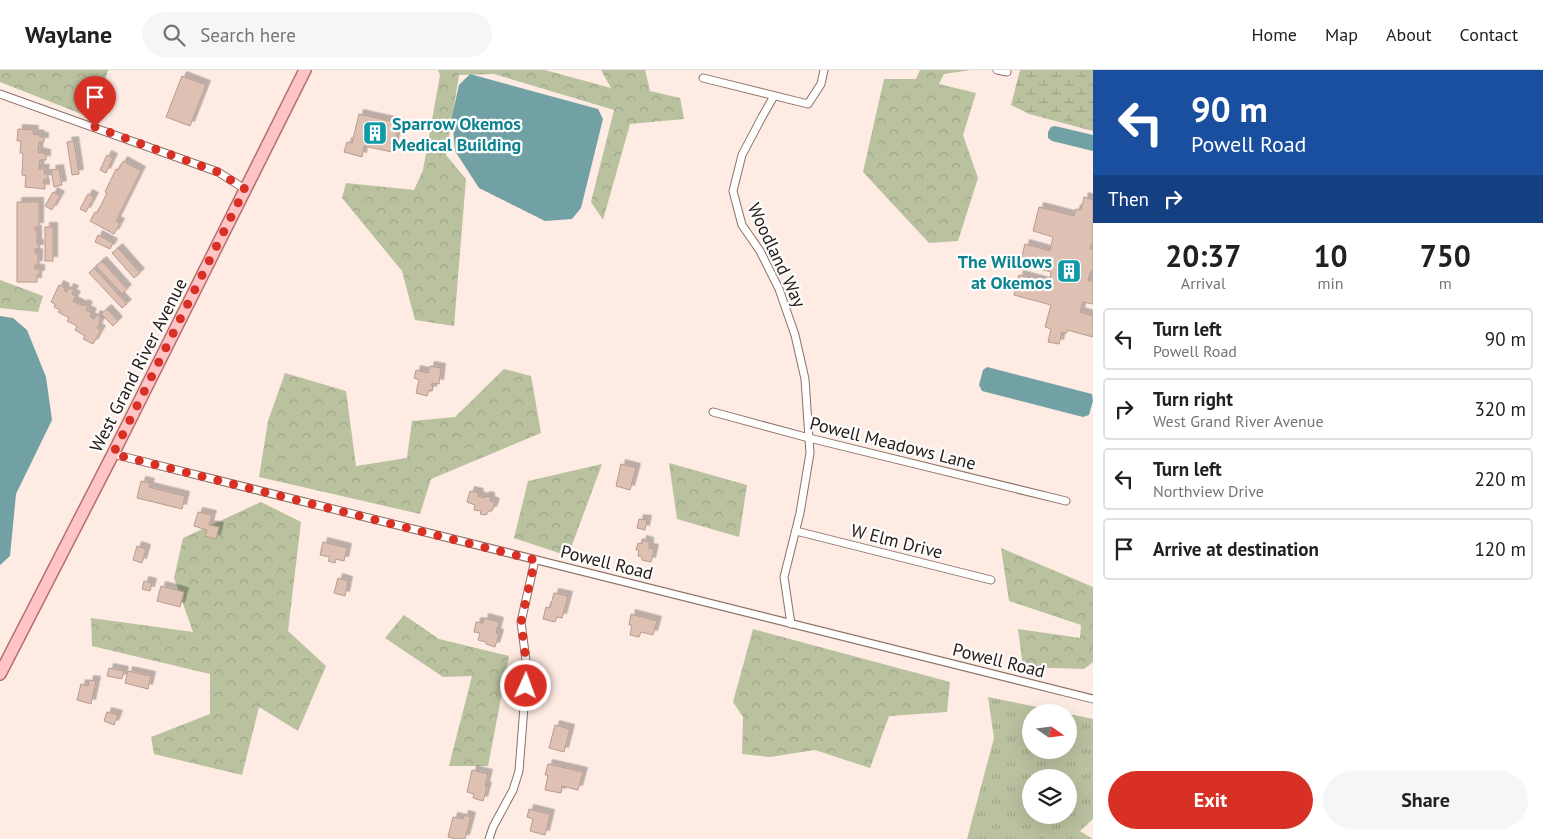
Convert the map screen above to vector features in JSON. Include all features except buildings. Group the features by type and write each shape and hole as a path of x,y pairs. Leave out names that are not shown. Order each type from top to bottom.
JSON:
{"main road":[{"name":"West Grand River Avenue","path":"0,674 113,454 305,70"}],"street":[{"path":"703,78 808,104 820,84 824,70"},
{"path":"997,70 1007,72"},
{"path":"0,94 212,170 245,189"},
{"name":"Woodland Way","path":"774,96 742,155 733,192 742,225 780,288 795,335 805,379 810,454 800,513 784,577 791,624"},
{"name":"Powell Meadows Lane","path":"713,412 809,438 1066,501"},
{"name":"Powell Road","path":"113,454 1093,699"},
{"name":"W Elm Drive","path":"796,531 991,580"},
{"path":"489,839 493,827 513,790 518,771 527,668 521,622 535,560"}],"green space":[{"path":"0,70 108,70 97,111 86,107 84,115 0,82"},
{"path":"438,70 545,70 611,88 601,70 645,70 650,91 680,98 684,119 630,124 603,220 591,202 614,110 494,74 459,75 446,155 466,179 454,326 415,320 402,271 342,198 346,183 414,190 423,170 440,75"},
{"path":"920,70 971,70 944,74 939,84 976,93 963,135 978,178 958,241 929,243 863,172 884,79 916,79"},
{"path":"1020,70 1093,70 1093,131 1029,114 1011,105"},
{"path":"0,280 43,296 38,312 0,308"},
{"path":"504,369 531,376 541,433 431,479 420,514 259,477 268,421 285,373 346,391 356,466 407,458 412,421 455,417"},
{"path":"669,463 747,485 739,537 677,519"},
{"path":"602,464 568,556 514,538 528,481"},
{"path":"261,502 301,522 288,631 326,666 298,731 259,707 242,775 154,754 151,737 210,714 210,674 92,646 91,618 193,632 174,578 183,538"},
{"path":"1001,548 1093,587 1093,662 1084,669 1023,667 1018,629 1080,638 1081,625 1009,601"},
{"path":"404,615 439,639 509,656 488,766 449,766 472,676 443,677 385,638"},
{"path":"753,629 950,682 947,712 889,716 870,768 815,750 770,757 742,754 743,717 733,702"},
{"path":"988,697 1023,704 1022,759 1078,759 1078,716 1093,719 1093,819 1080,831 1093,839 967,839 994,738"}],"water":[{"path":"470,74 598,109 603,119 581,208 572,219 545,221 479,188 455,151 452,116 459,85"},
{"path":"1055,126 1093,135 1093,151 1052,141 1048,138 1048,132 1051,127"},
{"path":"0,316 13,318 27,330 46,377 52,420 16,494 10,556 0,565"},
{"path":"987,367 1092,394 1093,401 1089,415 1083,417 982,391 979,385 983,370"}],"place":[{"name":"Sparrow Okemos Medical Building","path":"375,133"},
{"name":"The Willows at Okemos","path":"1069,271"}],"route":[{"path":"95,127 218,172 245,189 113,454 535,560 521,622 526,655 526,686"}]}
